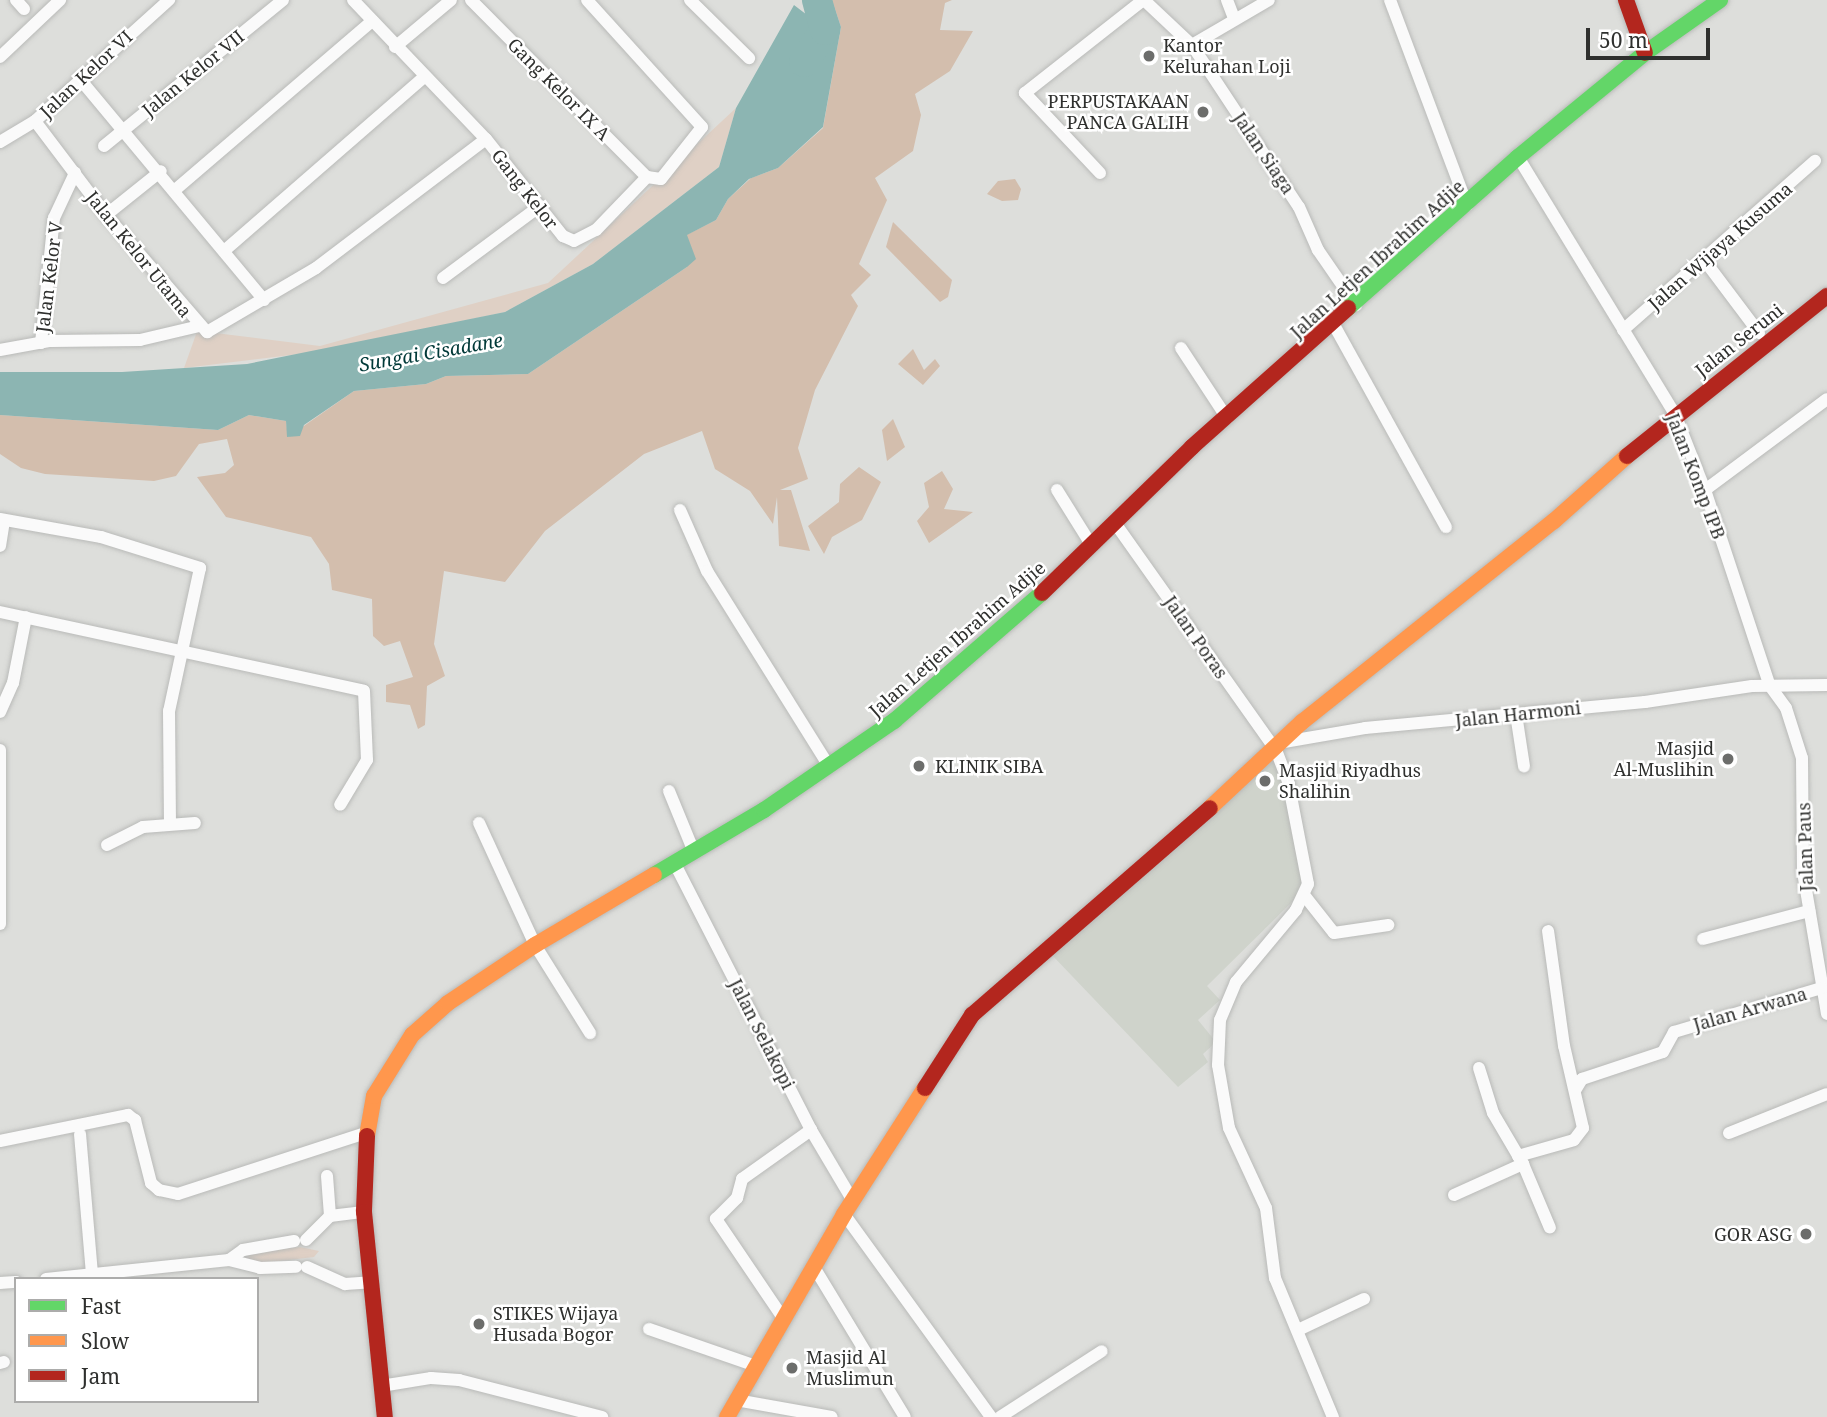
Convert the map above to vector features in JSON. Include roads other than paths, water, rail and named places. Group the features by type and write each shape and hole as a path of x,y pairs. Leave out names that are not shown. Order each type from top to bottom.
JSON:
{"main road":[{"path":"1626,0 1645,53"},
{"name":"Jalan Letjen Ibrahim Adjie","path":"385,1417 364,1212 366,1133 374,1096 412,1035 448,1003 535,945 675,864 829,766 894,721 1092,546 1227,418 1334,325 1518,157 1645,53 1720,0"},
{"name":"Jalan Seruni","path":"727,1417 849,1208 972,1015 1280,746 1302,722 1554,522 1675,415 1827,296"}],"street":[{"path":"0,57 60,0"},
{"name":"Jalan Kelor VI","path":"0,142 35,121 79,78 169,0"},
{"name":"Jalan Kelor VII","path":"104,146 283,0"},
{"name":"Gang Kelor","path":"353,0 424,78 486,139 563,236 582,239 647,177 661,179 676,166 702,127 587,0"},
{"path":"395,47 451,0"},
{"name":"Gang Kelor IX A","path":"471,0 647,177"},
{"path":"690,0 749,58"},
{"path":"1100,173 1025,93 1143,0"},
{"name":"Jalan Siaga","path":"1143,0 1192,45 1300,207 1318,250 1356,305"},
{"path":"1227,0 1234,18"},
{"path":"1192,45 1234,18 1269,0"},
{"path":"1390,0 1467,205"},
{"path":"175,190 372,21"},
{"path":"79,78 161,171 264,300"},
{"path":"224,251 424,78"},
{"name":"Jalan Kelor Utama","path":"35,121 106,215 199,326 207,332 316,268 486,139"},
{"name":"Jalan Komp IPB","path":"1518,157 1675,415 1705,490 1770,686"},
{"name":"Jalan Wijaya Kusuma","path":"1623,330 1705,261 1815,161"},
{"path":"106,215 161,171"},
{"name":"Jalan Kelor V","path":"41,343 54,218 75,173"},
{"path":"443,278 540,206"},
{"path":"1705,261 1759,333"},
{"path":"1334,325 1446,527"},
{"name":"Jalan Kelor V","path":"0,350 41,343 140,340 199,326"},
{"path":"1181,348 1227,418"},
{"path":"1705,490 1827,398"},
{"path":"1057,490 1092,546"},
{"path":"680,510 708,571 829,766"},
{"path":"0,546 2,519 101,537 198,565 200,575 181,653 168,728 170,824"},
{"name":"Jalan Poras","path":"1115,523 1280,746 1308,872 1304,895"},
{"path":"0,612 364,691 367,760 340,805"},
{"path":"0,712 13,682 26,617"},
{"path":"1770,686 1827,685"},
{"name":"Jalan Harmoni","path":"1280,746 1365,729 1770,686"},
{"name":"Jalan Paus","path":"1770,686 1786,708 1800,746 1803,863 1827,1014"},
{"path":"1516,714 1524,766"},
{"path":"0,750 0,924"},
{"path":"669,791 694,852"},
{"path":"107,845 143,827 195,823"},
{"path":"479,823 535,945 590,1033"},
{"name":"Jalan Selakopi","path":"675,864 849,1208 991,1417"},
{"path":"1333,1417 1275,1278 1266,1208 1229,1128 1217,1046 1220,1020 1236,982 1304,895 1334,933 1388,925"},
{"path":"1703,939 1809,911"},
{"path":"1454,1195 1521,1160 1579,1137 1583,1128 1564,1046 1548,931"},
{"name":"Jalan Arwana","path":"1576,1089 1582,1079 1663,1052 1674,1031 1822,988"},
{"path":"1479,1068 1493,1113 1521,1160 1550,1228"},
{"path":"1729,1133 1827,1094"},
{"path":"0,1141 128,1115 135,1120 151,1183 159,1190 178,1194 366,1133"},
{"path":"783,1318 716,1219 737,1198 742,1179 811,1130"},
{"path":"80,1134 92,1274"},
{"path":"327,1176 330,1216"},
{"path":"75,1277 92,1274 177,1272 229,1260 243,1250 300,1240 330,1216 364,1212"},
{"path":"229,1260 260,1268 302,1267 345,1284 371,1282"},
{"path":"814,1267 905,1417"},
{"path":"1298,1330 1364,1299"},
{"path":"649,1329 756,1366"},
{"path":"1000,1417 1102,1351"},
{"path":"381,1386 431,1378 460,1380 602,1417"},
{"path":"736,1400 831,1417"}],"water":[{"path":"817,0 832,0 841,27 823,127 778,168 749,179 728,199 716,220 687,235 696,259 687,267 528,374 446,376 426,384 354,391 304,425 300,436 287,437 286,421 249,415 218,430 0,415 0,372 122,372 247,364 505,312 593,264 719,167 736,108 794,5 824,28"}],"waterway":[{"name":"Sungai Cisadane","path":"804,62 825,30 817,0"}],"place":[{"name":"Kantor Kelurahan Loji","path":"1149,56"},
{"name":"PERPUSTAKAAN PANCA GALIH","path":"1203,112"},
{"name":"Masjid Al-Muslihin","path":"1728,759"},
{"name":"KLINIK SIBA","path":"919,766"},
{"name":"Masjid Riyadhus Shalihin","path":"1265,781"},
{"name":"GOR ASG","path":"1806,1234"},
{"name":"STIKES Wijaya Husada Bogor","path":"479,1324"},
{"name":"Masjid Al Muslimun","path":"792,1368"}]}
